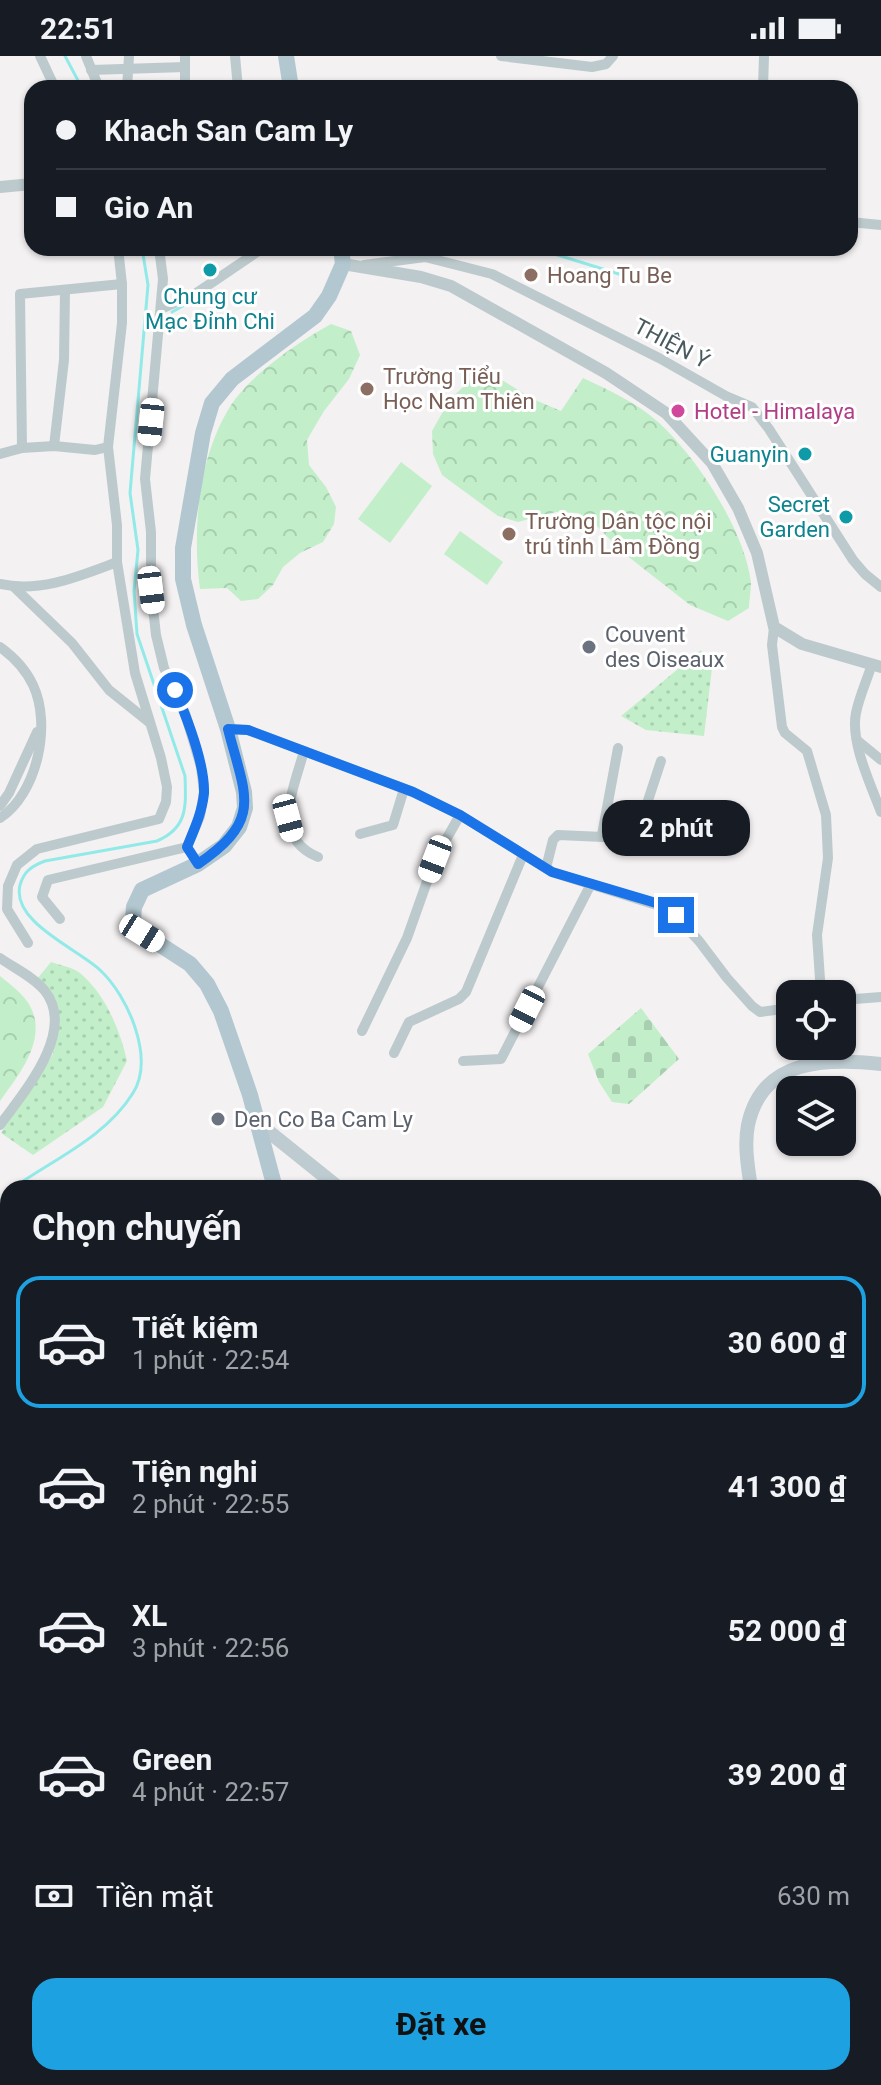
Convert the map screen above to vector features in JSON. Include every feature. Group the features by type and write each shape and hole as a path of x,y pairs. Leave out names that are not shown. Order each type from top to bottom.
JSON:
{"main road":[{"path":"286,56 290,80"},
{"path":"273,1180 258,1123 221,1011 207,984 190,964 142,933 133,919 134,907 142,890 198,864 224,846 239,827 245,808 228,729 194,625 183,579 183,548 203,433 212,403 232,379 315,316 329,296 342,256"},
{"path":"751,1180 748,1125 758,1100 769,1084 795,1068 816,1062 881,1064"},
{"path":"258,1123 329,1180"}],"street":[{"path":"40,56 51,80"},
{"path":"86,56 95,80"},
{"path":"128,80 129,56"},
{"path":"235,56 237,80"},
{"path":"501,56 592,67 606,64 613,56"},
{"path":"763,80 764,56"},
{"path":"91,70 185,62"},
{"path":"0,187 24,185"},
{"path":"858,223 881,225"},
{"path":"28,943 7,909 8,886 17,865 37,849 159,819 166,802 167,787 135,673 117,562 117,525 108,447 122,323 119,256"},
{"path":"160,256 163,279 161,309 145,479 156,635 164,668 185,713 201,767 204,792 200,816 187,847"},
{"path":"161,309 195,294 251,256"},
{"path":"342,256 362,266 451,286 606,373 666,413 712,463 738,508 759,561 774,627 772,645 782,727 807,751 826,815 828,858 817,935 820,980"},
{"name":"THIỆN Ý","path":"362,266 425,257 492,274 752,407 853,560 881,587"},
{"path":"22,448 20,294 122,284"},
{"path":"54,446 64,360 65,290"},
{"path":"0,454 22,448 54,446 95,450 108,447"},
{"path":"0,584 15,588 55,583 117,562"},
{"path":"15,588 72,643 109,690 150,723"},
{"path":"774,627 802,644 877,666 856,714 860,755 881,812"},
{"path":"0,647 22,668 34,686 40,709 33,772 23,794 10,812 0,818"},
{"path":"0,806 40,727"},
{"path":"228,729 248,730 404,789 460,815 546,868 669,909 752,1006 760,1012 776,1010"},
{"path":"858,740 881,760"},
{"path":"602,835 618,748"},
{"path":"304,751 288,818 304,851 318,857"},
{"path":"635,840 661,761"},
{"path":"360,834 393,825 404,789"},
{"path":"362,1031 407,938 435,859 460,815"},
{"path":"546,868 553,840 558,835 602,835 670,849"},
{"path":"187,847 198,864"},
{"path":"60,919 42,897 48,880 187,847"},
{"path":"394,1053 409,1022 459,999 466,992 523,855"},
{"path":"463,1061 501,1059 591,884"},
{"path":"0,958 47,993 54,1011 54,1030 48,1053 0,1125"},
{"path":"856,999 881,997"}],"green space":[{"path":"331,324 351,331 360,355 349,379 324,411 307,440 309,465 326,487 336,507 334,524 323,542 300,553 283,567 273,585 258,599 241,601 227,588 200,589 197,542 200,494 211,447 220,425 240,393 263,370"},
{"path":"474,377 502,380 533,399 561,411 583,378 649,414 687,454 729,518 747,562 751,583 749,608 728,621 690,605 578,513 556,512 518,522 498,516 442,475 433,454 432,431 450,399"},
{"path":"401,462 432,486 390,543 358,519"},
{"path":"460,531 503,562 487,585 444,554"},
{"path":"701,650 712,668 704,736 646,730 621,716"},
{"path":"51,962 77,971 97,992 116,1025 127,1061 103,1107 33,1155 1,1133 53,1054 57,1030 56,1000 37,979"},
{"path":"0,976 28,1003 35,1020 35,1033 28,1058 0,1101"},
{"path":"641,1008 679,1059 629,1104 612,1102 599,1082 588,1054"}],"waterway":[{"path":"65,56 78,80"},
{"path":"25,1180 94,1135 122,1109 139,1079 141,1063 135,1028 120,995 100,970 36,923 20,898 22,880 29,870 45,861 157,841 175,830 185,806 185,776 137,634 134,591 138,550 130,493 148,285 143,256"},
{"path":"561,256 619,274"},
{"path":"172,312 190,302"}],"place":[{"name":"Chung cư Mạc Đỉnh Chi","path":"210,270"},
{"name":"Hoang Tu Be","path":"531,275"},
{"name":"Trường Tiểu Học Nam Thiên","path":"367,389"},
{"name":"Hotel - Himalaya","path":"678,411"},
{"name":"Guanyin","path":"805,454"},
{"name":"Secret Garden","path":"846,517"},
{"name":"Trường Dân tộc nội trú tỉnh Lâm Đồng","path":"509,534"},
{"name":"Couvent des Oiseaux","path":"589,647"},
{"name":"Den Co Ba Cam Ly","path":"218,1119"}],"route":[{"path":"175,690 201,767 204,792 200,816 187,847 198,864 224,846 239,827 245,808 244,792 228,729 248,730 413,792 460,815 552,872 656,903 676,915"}]}
